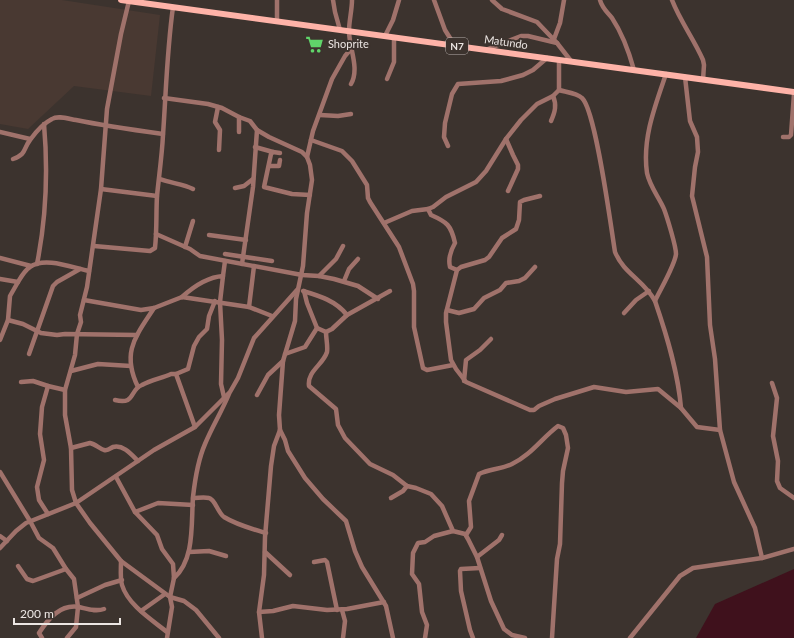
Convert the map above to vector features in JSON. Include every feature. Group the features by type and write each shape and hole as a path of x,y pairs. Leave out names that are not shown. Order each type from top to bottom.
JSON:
{"main road":[{"name":"Matundo","path":"121,0 455,46 488,49 794,93"}],"street":[{"path":"277,0 277,21"},
{"path":"333,0 340,30"},
{"path":"351,84 354,68 349,31 352,0"},
{"path":"385,36 393,20 399,0"},
{"path":"434,0 445,30 455,46"},
{"path":"492,0 502,9 537,22 556,41 571,61"},
{"path":"556,41 564,0"},
{"path":"600,0 604,10 611,17 620,32 630,54 634,70"},
{"path":"672,0 703,60 703,80"},
{"path":"129,1 115,65 106,126 101,189 94,246 84,300 80,312 81,322 77,334 75,355 65,390 65,415 71,448 72,490 76,503 121,561 165,594 184,601 196,610 219,638"},
{"path":"94,246 152,251 155,248 164,98 173,7"},
{"path":"488,49 521,36 556,41"},
{"path":"386,79 394,62 394,37"},
{"path":"351,49 344,56 332,80 307,156 312,172 310,195 302,275 298,289 295,321 283,361 279,415 280,430 288,451 305,478 323,499 346,521 355,551 362,567 384,602 393,638"},
{"path":"448,146 444,137 446,123 452,94 458,84 501,81 523,76 547,58"},
{"path":"384,224 412,211 428,209 436,206 448,195 476,182 486,171 506,139 534,106 553,96 559,90 559,60"},
{"path":"655,301 676,255 676,250 664,211 650,182 647,172 646,153 648,132 654,108 666,74"},
{"path":"685,77 690,121 697,137 698,152 692,196 707,257 710,325 715,359 716,393 720,430 734,482 755,528 762,558"},
{"path":"559,90 579,96 585,102 592,121 602,169 615,252 623,267 649,291 655,301 679,386 681,408"},
{"path":"783,137 789,137 791,135 794,93"},
{"path":"551,121 555,111 555,101 553,96"},
{"path":"164,98 208,104 218,107 250,121 257,130 269,138 302,152 307,156"},
{"path":"218,107 215,122 220,130 219,150"},
{"path":"320,115 338,116 351,114"},
{"path":"13,160 25,151 30,139 44,124 57,117 163,134"},
{"path":"239,117 239,132"},
{"path":"37,264 44,201 46,159 44,124"},
{"path":"242,264 253,179 257,130"},
{"path":"0,132 30,139"},
{"path":"506,139 512,156 518,165 518,169 508,191"},
{"path":"311,140 342,151 352,161 367,185 368,198 370,202 401,250 414,288 414,327 423,368 427,370 454,365"},
{"path":"255,148 280,153"},
{"path":"273,152 271,154 269,166 265,176 264,188 292,194 310,195"},
{"path":"269,166 279,166 280,160"},
{"path":"160,179 193,189"},
{"path":"235,188 244,186 253,179"},
{"path":"101,189 157,196"},
{"path":"540,196 520,202 519,220 516,229 502,238 489,257 485,260 461,267 457,270 447,310 446,322 451,360 464,381 530,410 534,410 539,406 555,399 595,387 626,392 658,389 681,408 697,427 720,430"},
{"path":"428,209 431,215 440,218 447,224 452,233 455,243 451,250 449,264 450,267 457,270"},
{"path":"185,247 193,221"},
{"path":"156,234 185,247 200,256 302,275 319,276 344,281 362,288 378,299"},
{"path":"209,235 246,240"},
{"path":"319,276 336,260 343,246"},
{"path":"225,254 272,261"},
{"path":"0,258 31,266"},
{"path":"344,281 349,269 358,259"},
{"path":"224,397 221,384 222,340 218,302 225,261"},
{"path":"0,340 8,320 10,296 27,269 37,264 50,262 89,271"},
{"path":"249,307 254,266"},
{"path":"447,310 459,313 474,309 484,298 500,290 506,284 525,278 535,267"},
{"path":"29,354 53,286 57,282 80,269"},
{"path":"84,300 142,310 154,308 182,297 194,287 218,276 223,276"},
{"path":"0,279 18,282"},
{"path":"298,289 333,302 341,307 347,315"},
{"path":"174,578 182,570 189,552 193,498 197,471 204,446 238,378 254,338 272,316 298,289"},
{"path":"304,291 317,328 326,332"},
{"path":"326,332 332,329 347,315 390,291"},
{"path":"624,313 631,304 649,291"},
{"path":"182,297 249,307 272,316"},
{"path":"114,400 122,402 129,399 138,387 188,369 194,346 199,337 207,329 209,316 218,302"},
{"path":"138,387 131,366 132,351 137,335 154,308"},
{"path":"8,320 23,324 36,332 57,335 137,335"},
{"path":"286,354 306,345 317,328"},
{"path":"326,332 326,352 311,375 309,386 336,409 340,431 365,459 370,464 393,475 407,486 431,494 439,501 445,511 453,531"},
{"path":"464,381 466,360 480,350 491,339"},
{"path":"257,395 268,375 283,361"},
{"path":"70,371 98,364 131,366"},
{"path":"176,374 195,427"},
{"path":"20,382 34,381 65,390"},
{"path":"772,383 777,398 773,436 778,461 777,481 780,488 794,498"},
{"path":"48,386 42,407 40,434 44,460 37,487 39,500 48,514"},
{"path":"0,548 16,531 30,521 76,503 154,450 195,427 230,392"},
{"path":"466,535 470,527 469,501 479,474 512,464 525,456 558,426 563,428 566,435 568,448 562,477 560,544 552,638"},
{"path":"262,638 259,612 264,586 271,466 274,446 280,430"},
{"path":"71,448 90,442 105,450 118,447 127,451 138,461"},
{"path":"0,472 39,538 53,548 66,569 73,576 78,607 76,627 67,638"},
{"path":"116,477 135,512 157,535 162,549 173,564 174,578 170,597 172,607 167,638"},
{"path":"391,498 403,491 407,486"},
{"path":"193,498 210,498 219,512 225,517 266,533"},
{"path":"135,512 158,503 193,505"},
{"path":"425,638 427,626 422,612 419,584 412,574 413,553 418,543 426,542 434,536 453,531 466,535 477,557 491,601 504,630 512,635 525,638"},
{"path":"477,557 499,540 502,535"},
{"path":"0,536 7,541"},
{"path":"630,638 680,576 693,568 762,558 794,549"},
{"path":"189,552 201,550 226,556"},
{"path":"265,552 290,575"},
{"path":"314,562 325,560 327,562 340,610 345,621 343,638"},
{"path":"121,561 122,586 127,596 141,611 167,632"},
{"path":"18,566 27,579 33,582 66,569"},
{"path":"473,638 461,591 460,571 462,569 480,568"},
{"path":"77,598 105,585 122,580"},
{"path":"141,611 165,594"},
{"path":"259,612 273,611 293,606 318,610 340,610 384,602"},
{"path":"42,638 39,633 52,616 62,609 78,607 95,610 104,609"}],"shaded area":[{"path":"0,0 62,0 160,15 151,96 74,86 28,129 0,124"},
{"path":"794,569 794,638 696,638 715,604"}],"place":[{"name":"Shoprite","path":"315,44"}]}
